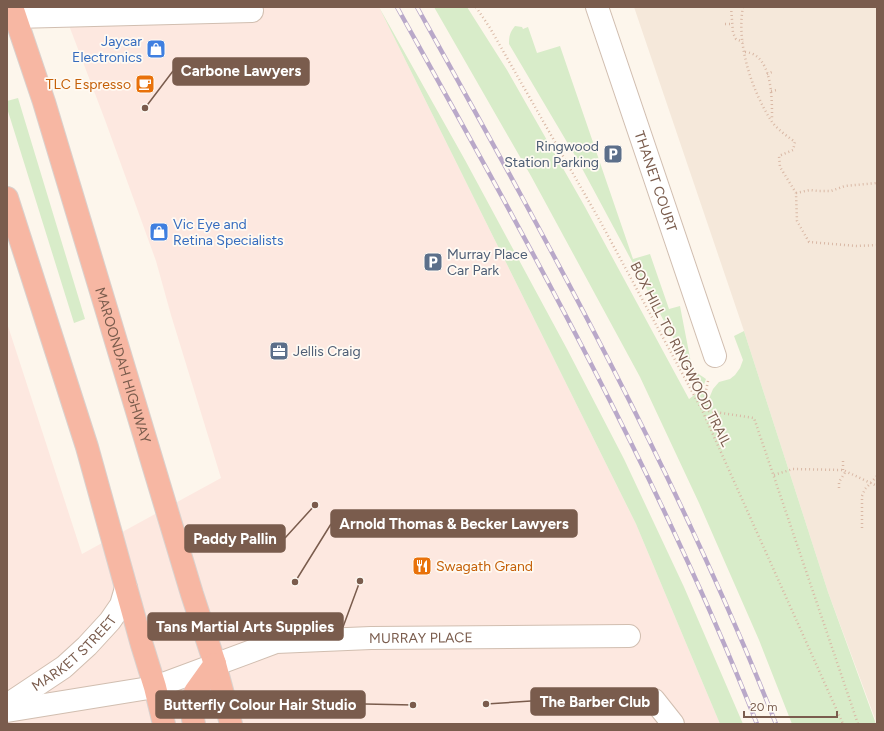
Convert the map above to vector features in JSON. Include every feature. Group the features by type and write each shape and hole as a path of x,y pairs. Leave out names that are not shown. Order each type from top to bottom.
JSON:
{"highway":[{"name":"MAROONDAH HIGHWAY","path":"13,12 44,102 192,594 215,664 231,724"},
{"path":"7,198 87,447 155,687 164,724"},
{"path":"194,724 195,692 215,664"}],"street":[{"name":"THANET COURT","path":"597,7 714,356"},
{"path":"13,12 252,11"},
{"name":"MARKET STREET","path":"7,705 64,667 87,646 110,621 121,605 126,588"},
{"name":"MURRAY PLACE","path":"155,687 276,642 292,640 629,636"},
{"name":"MARKET STREET","path":"7,711 155,687"},
{"path":"654,700 674,724"}],"path":[{"name":"BOX HILL TO RINGWOOD TRAIL","path":"476,7 490,28 600,222 702,410 843,724"},
{"path":"731,7 733,33 736,39 742,42"},
{"path":"743,7 742,42 748,68 756,89 772,121 781,132 795,142 793,150 779,156 780,167 796,193 797,221 809,242 851,246 877,245"},
{"path":"725,24 733,24"},
{"path":"745,52 751,53 761,61 770,80 772,121"},
{"path":"767,74 772,72"},
{"path":"771,91 777,90"},
{"path":"796,193 810,190 831,191 849,185 877,184"},
{"path":"702,410 754,418 858,724"},
{"path":"839,488 838,482 844,470 843,458"},
{"path":"774,475 793,469 844,470 877,486"},
{"path":"862,528 862,496 865,489 877,476"}],"shaded area":[{"path":"62,7 379,7 636,524 720,724 7,724 7,323 82,554 221,478 156,261"},
{"path":"634,7 877,7 877,724 828,592 744,331"}],"green space":[{"path":"379,7 465,160 567,349 624,459 684,587 743,724 720,724 636,524"},
{"path":"434,7 467,7 507,70 585,207 689,399 701,390 577,159 509,44 510,34 515,26 522,27 523,29 528,27 537,53 560,46 633,259 650,254 669,309 680,306 691,363 695,371 706,379 702,390 708,401 713,389 719,382 730,379 740,368 743,360 734,336 744,331 828,592 876,724 792,724 759,640 699,503 640,377 531,176"},
{"path":"18,98 85,319 74,323 7,108 7,101"}],"railway":[{"path":"397,7 542,271 634,449 678,540 719,631 757,724"},
{"path":"417,7 562,271 654,449 738,631 776,724"}],"place":[{"name":"Jaycar Electronics","path":"156,49"},
{"name":"TLC Espresso","path":"145,84"},
{"name":"Carbone Lawyers","path":"145,108"},
{"name":"Ringwood Station Parking","path":"613,154"},
{"name":"Vic Eye and Retina Specialists","path":"159,232"},
{"name":"Murray Place Car Park","path":"433,262"},
{"name":"Jellis Craig","path":"279,351"},
{"name":"Paddy Pallin","path":"315,505"},
{"name":"Swagath Grand","path":"422,566"},
{"name":"Tans Martial Arts Supplies","path":"360,581"},
{"name":"Arnold Thomas & Becker Lawyers","path":"295,582"},
{"name":"The Barber Club","path":"486,704"},
{"name":"Butterfly Colour Hair Studio","path":"413,705"}]}
